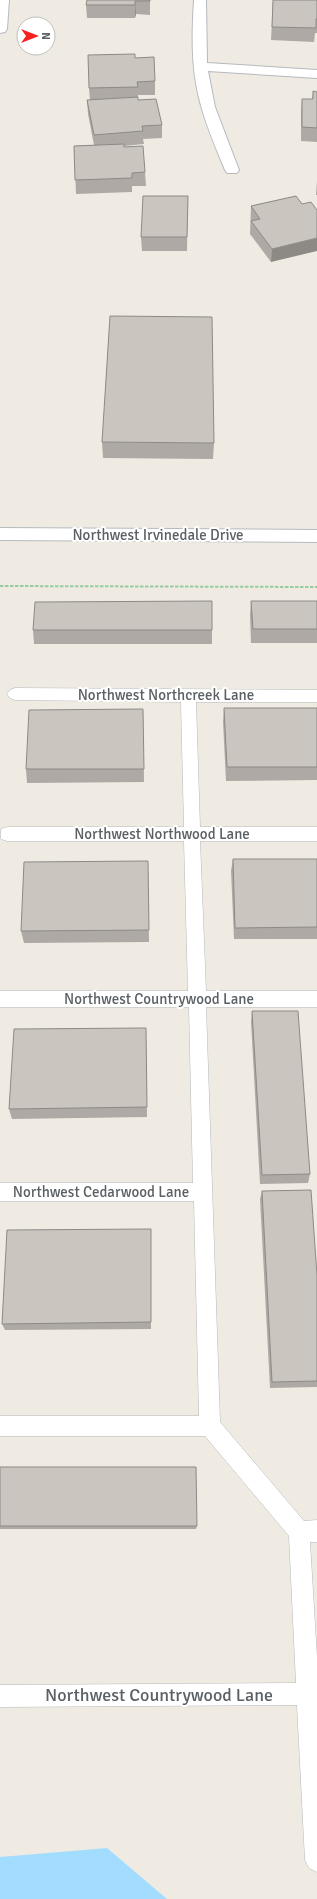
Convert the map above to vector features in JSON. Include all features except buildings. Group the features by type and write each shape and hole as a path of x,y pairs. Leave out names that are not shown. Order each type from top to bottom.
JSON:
{"street":[{"path":"0,29 3,0"},
{"path":"200,0 199,29 203,86 217,132 232,170"},
{"path":"202,67 317,74"},
{"name":"Northwest Irvinedale Drive","path":"0,534 317,536"}],"lane":[{"name":"Northwest Northcreek Lane","path":"15,694 317,696"},
{"path":"188,696 210,1426 308,1531 317,1860"},
{"name":"Northwest Northwood Lane","path":"7,834 317,834"},
{"name":"Northwest Countrywood Lane","path":"0,999 317,999"},
{"name":"Northwest Cedarwood Lane","path":"0,1192 203,1192"},
{"path":"0,1426 210,1426"},
{"name":"Northwest Countrywood Lane","path":"0,1696 312,1694"}],"path":[{"path":"0,586 317,587"}],"water":[{"path":"107,1848 167,1899 0,1899 0,1857"}]}
